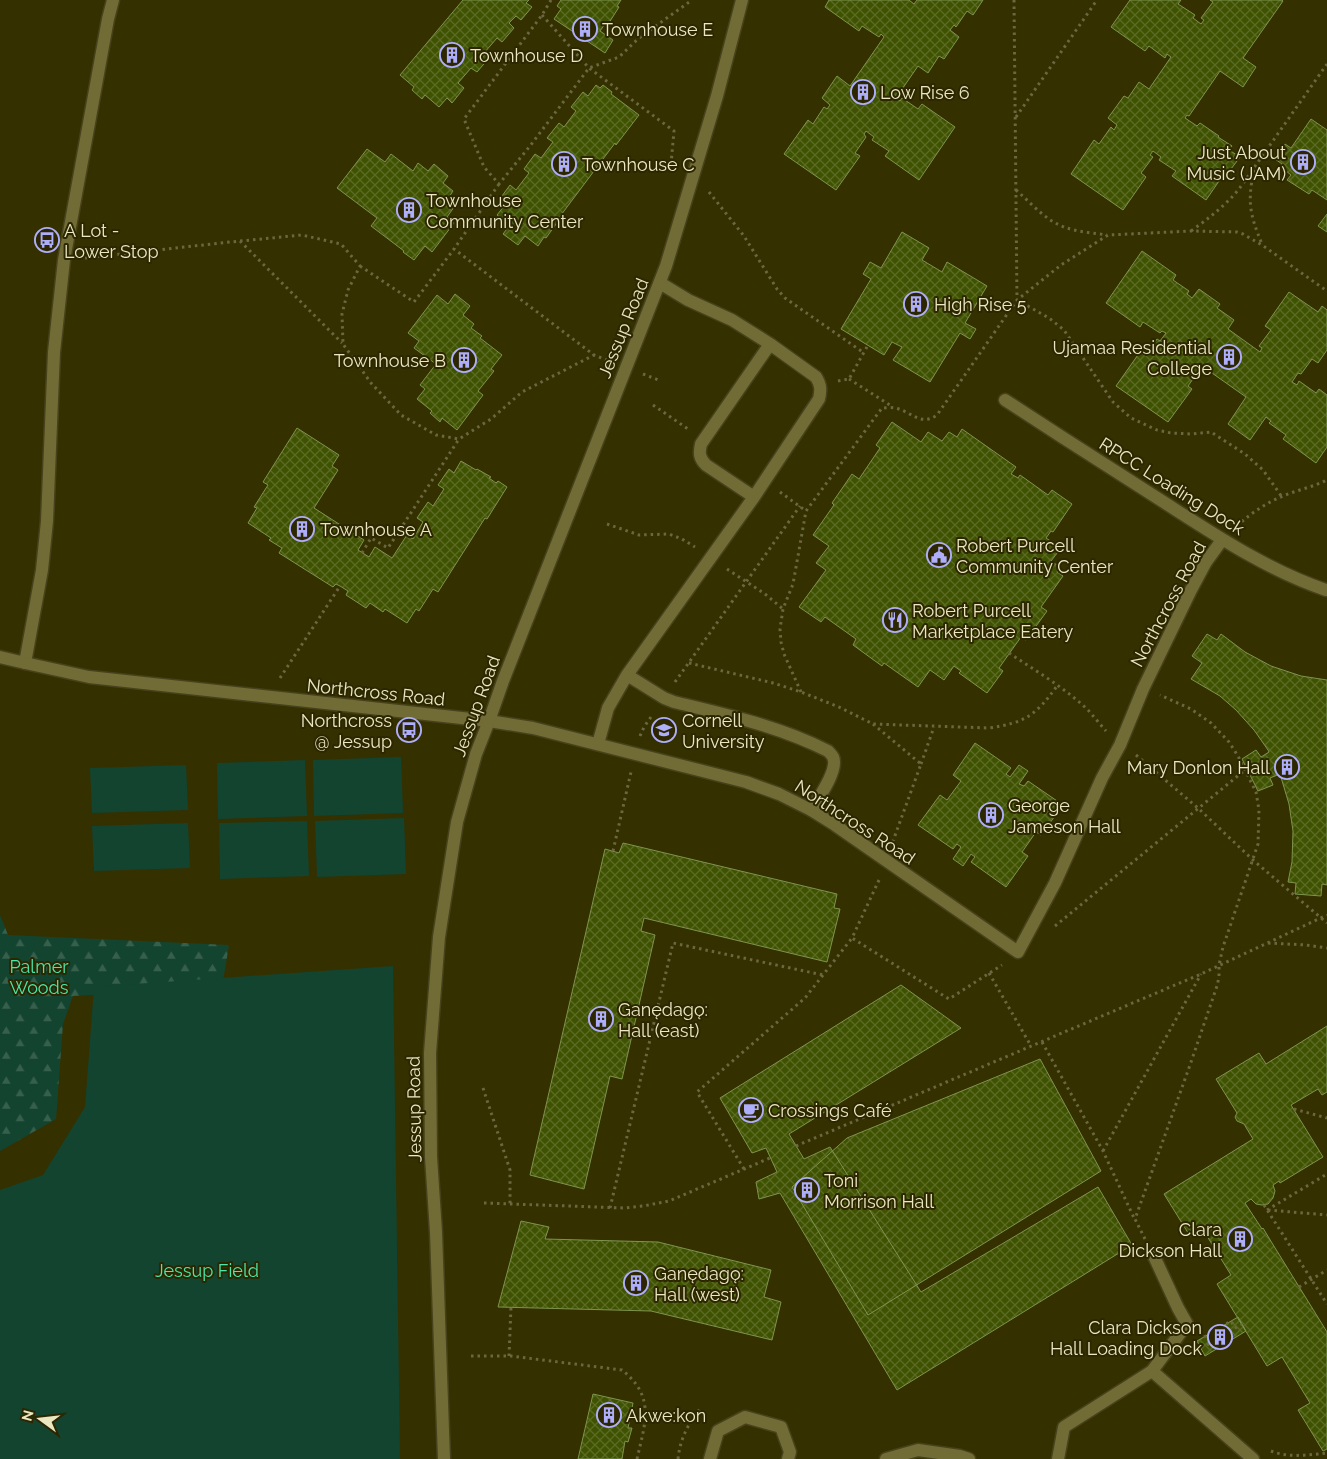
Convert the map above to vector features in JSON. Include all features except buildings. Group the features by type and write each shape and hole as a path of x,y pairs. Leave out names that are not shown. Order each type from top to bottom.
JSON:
{"street":[{"path":"25,663 42,570 45,540 54,352 64,260 108,19 114,0"},
{"name":"Jessup Road","path":"444,1459 436,1232 431,1157 430,1053 439,936 457,822 476,754 503,681 660,283 712,113 742,0"},
{"path":"598,744 608,708 627,675 754,496 819,399 821,391 816,377 770,344 732,320 688,300 660,283"},
{"path":"754,496 706,465 701,460 699,453 701,444 770,344"},
{"name":"RPCC Loading Dock","path":"1005,400 1222,540 1289,576 1326,590"},
{"name":"Northcross Road","path":"0,657 89,677 489,721 533,728 746,782 779,794 811,810 1018,952 1055,883 1102,778 1120,745 1143,689 1195,583 1206,562 1222,540"},
{"path":"627,675 664,698 674,702 749,720 782,731 828,751 834,757 832,773 811,810"},
{"path":"1058,1459 1064,1426 1152,1371 1187,1324 1152,1254"},
{"path":"1152,1371 1253,1459"},
{"path":"710,1459 718,1431 745,1417 781,1427 790,1452 788,1459"},
{"path":"886,1459 918,1450 960,1456 968,1459"}],"path":[{"path":"499,184 484,167 464,120 542,15 551,0"},
{"path":"64,260 302,235 341,244 360,266 414,302 499,184 589,68 619,57 639,38 692,0"},
{"path":"1014,0 1017,300"},
{"path":"1016,117 1096,0"},
{"path":"1191,231 1228,202 1255,168 1327,64"},
{"path":"1255,168 1249,201 1252,219 1262,245"},
{"path":"1016,190 1044,214 1071,230 1108,235 1191,231 1237,232 1262,245 1327,292"},
{"path":"820,384 850,379 895,408 922,419 929,419 937,415 1017,300 1061,265 1108,235"},
{"path":"240,241 343,344 371,383 401,414 436,435 459,439"},
{"path":"454,249 594,355 661,381"},
{"path":"343,344 342,314 348,290 360,266"},
{"path":"1017,300 1049,318 1064,330 1113,402 1131,418 1157,430 1171,433 1192,434 1211,432 1245,454 1263,470 1282,497"},
{"path":"850,379 868,346"},
{"path":"362,553 371,538 388,548 459,439 491,419 522,392 594,355"},
{"path":"801,692 784,654 780,629 783,609 793,584 806,511 882,408 895,408"},
{"path":"1222,540 1250,514 1282,497 1327,480"},
{"path":"613,852 643,729 800,506"},
{"path":"267,698 340,586"},
{"path":"1009,653 1089,711 1120,745 1140,757 1253,860 1327,922"},
{"path":"689,662 773,683 839,707 873,724 921,764"},
{"path":"873,724 989,728 1007,726 1020,722 1036,712 1057,686"},
{"path":"1134,1219 1217,986 1223,948 1258,844 1259,810 1256,792 1230,742 1211,723 1191,709 1143,689"},
{"path":"886,861 934,727"},
{"path":"796,1146 1201,974 1327,915"},
{"path":"744,1169 697,1092 805,998 852,938"},
{"path":"610,1208 673,943 824,976"},
{"path":"1266,943 1327,948"},
{"path":"989,974 1031,1046"},
{"path":"1103,1150 1201,974"},
{"path":"1042,1042 1103,1150 1152,1254"},
{"path":"483,1088 510,1170 510,1204"},
{"path":"1294,1109 1327,1118"},
{"path":"484,1203 610,1208 643,1206 669,1201 770,1158"},
{"path":"1268,1210 1327,1174"},
{"path":"1264,1205 1327,1304"},
{"path":"1268,1210 1327,1216"},
{"path":"1299,1287 1327,1270"},
{"path":"509,1356 511,1308"},
{"path":"1210,1333 1231,1321 1235,1328"},
{"path":"1207,1345 1242,1324"},
{"path":"472,1356 509,1356 619,1369 625,1372 641,1391 645,1404 644,1427 637,1459"},
{"path":"678,1459 679,1447 688,1424 700,1409"}],"shaded area":[{"name":"Cornell University","path":"0,0 1327,0 1327,1459 0,1459"}],"green space":[{"path":"401,757 403,813 314,816 313,760"},
{"path":"305,760 307,816 218,819 217,763"},
{"path":"186,765 188,810 92,813 90,768"},
{"path":"404,818 406,874 317,877 315,821"},
{"path":"307,821 309,876 220,879 219,823"},
{"path":"188,823 190,868 94,871 92,826"},
{"name":"Palmer Woods","path":"0,915 8,935 229,945 222,987 73,996 63,1024 56,1119 0,1151"},
{"name":"Jessup Field","path":"393,966 400,1459 0,1459 0,1190 43,1175 85,1107 94,987"}],"place":[{"name":"Townhouse E","path":"585,29"},
{"name":"Townhouse D","path":"452,55"},
{"name":"Low Rise 6","path":"863,92"},
{"name":"Just About Music (JAM)","path":"1303,162"},
{"name":"Townhouse C","path":"564,164"},
{"name":"Townhouse Community Center","path":"409,210"},
{"name":"A Lot - Lower Stop","path":"47,240"},
{"name":"High Rise 5","path":"916,304"},
{"name":"Ujamaa Residential College","path":"1229,357"},
{"name":"Townhouse B","path":"464,360"},
{"name":"Townhouse A","path":"302,529"},
{"name":"Robert Purcell Community Center","path":"939,555"},
{"name":"Robert Purcell Marketplace Eatery","path":"895,620"},
{"name":"Northcross @ Jessup","path":"409,730"},
{"name":"Cornell University","path":"664,730"},
{"name":"Mary Donlon Hall","path":"1287,767"},
{"name":"George Jameson Hall","path":"991,815"},
{"name":"Ganędagǫ: Hall (east)","path":"601,1019"},
{"name":"Crossings Café","path":"751,1110"},
{"name":"Toni Morrison Hall","path":"807,1190"},
{"name":"Clara Dickson Hall","path":"1240,1239"},
{"name":"Ganędagǫ: Hall (west)","path":"636,1283"},
{"name":"Clara Dickson Hall Loading Dock","path":"1220,1337"},
{"name":"Akwe:kon","path":"609,1415"}]}
